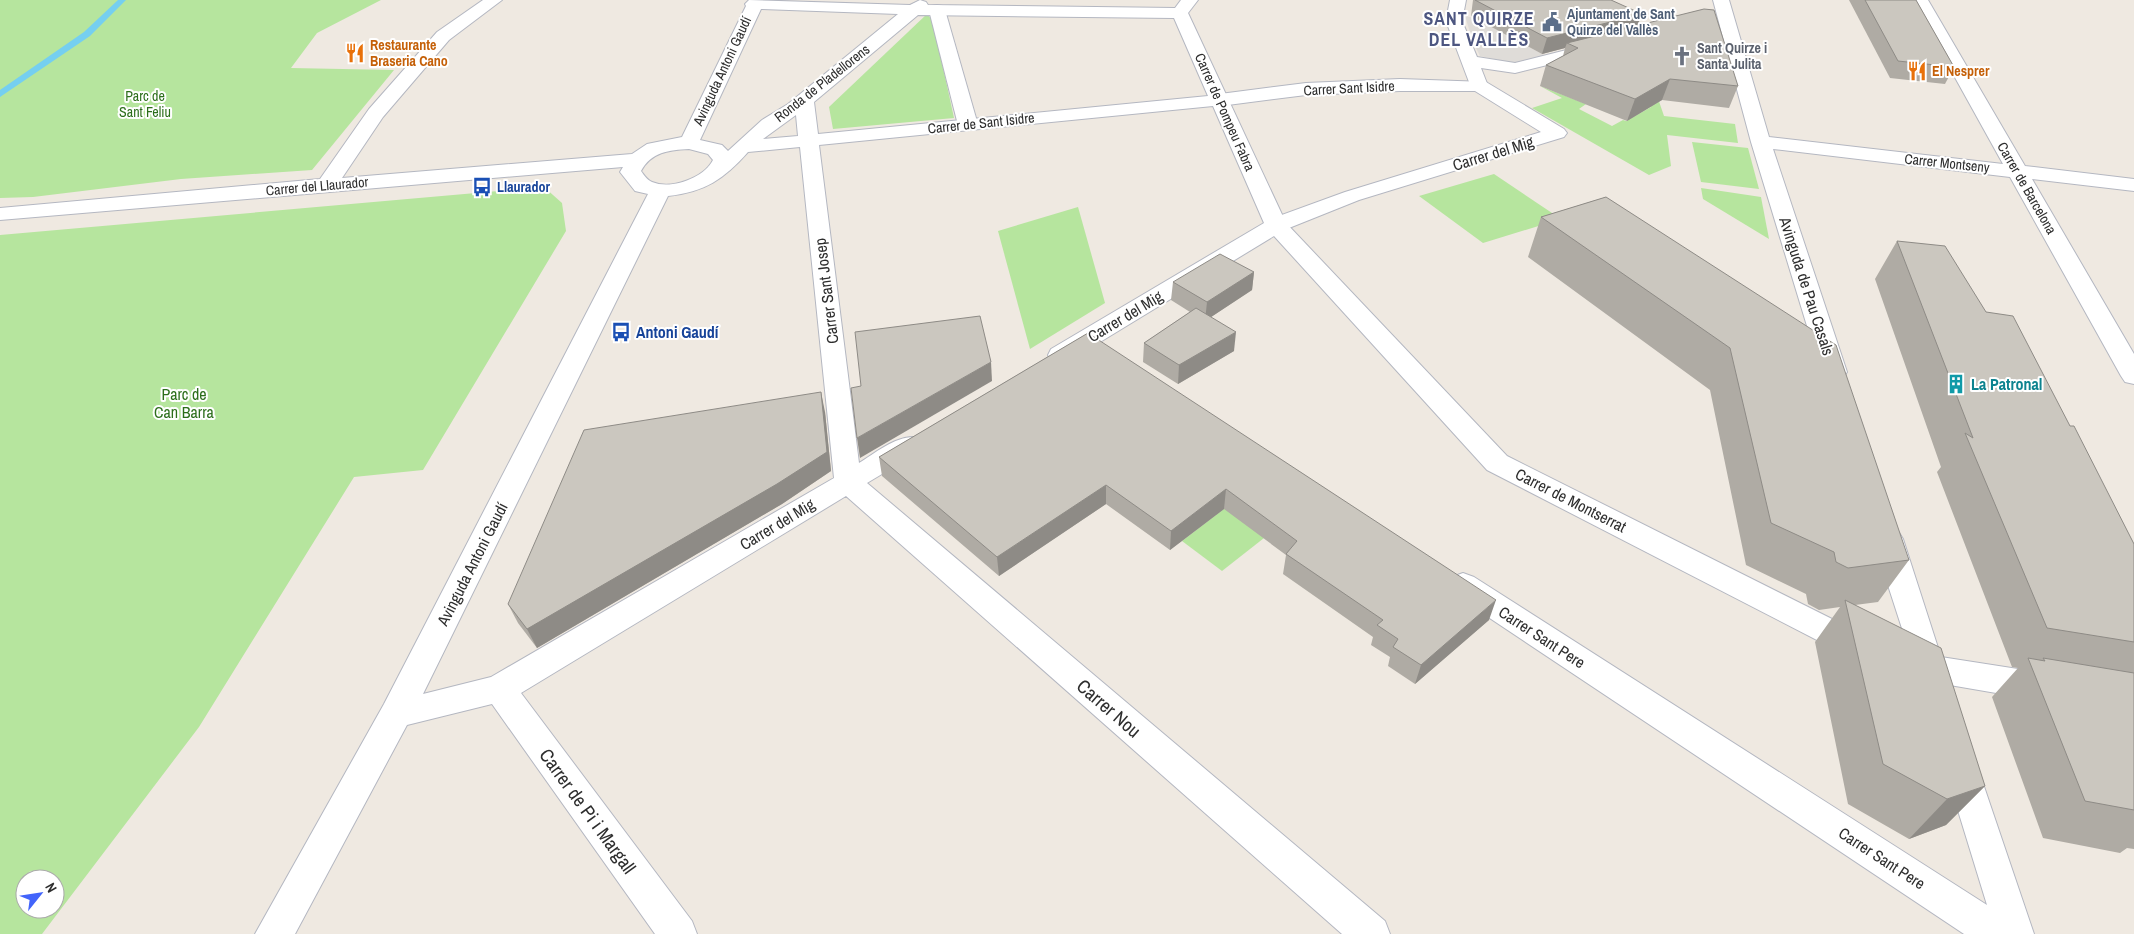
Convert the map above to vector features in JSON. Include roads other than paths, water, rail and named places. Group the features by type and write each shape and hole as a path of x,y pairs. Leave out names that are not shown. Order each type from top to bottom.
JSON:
{"street":[{"path":"328,185 376,113 444,36 494,0"},
{"path":"1458,0 1454,21 1479,86"},
{"name":"Carrer de Barcelona","path":"1920,0 2134,376"},
{"path":"755,2 926,7 1185,7"},
{"name":"Avinguda Antoni Gaudí","path":"689,143 755,2"},
{"path":"926,7 968,125"},
{"name":"Ronda de Pladellorens","path":"661,190 695,186 712,178 742,147 769,124 804,100 926,7"},
{"name":"Carrer de Pompeu Fabra","path":"1185,7 1220,100 1276,225"},
{"name":"Avinguda de Pau Casals","path":"1718,11 1840,389"},
{"path":"1469,61 1515,68 1616,42"},
{"name":"Carrer Sant Isidre","path":"1220,100 1306,89 1400,85 1479,86"},
{"name":"Carrer del Mig","path":"1036,369 1098,346 1276,225 1352,196 1557,133 1479,86"},
{"name":"Carrer Sant Josep","path":"804,100 848,482"},
{"name":"Carrer de Sant Isidre","path":"742,147 1220,100"},
{"name":"Carrer Montseny","path":"1761,142 2134,185"},
{"path":"661,190 641,186 632,179 630,172 635,160 661,146 689,143 715,148 724,162 721,170"},
{"name":"Carrer del Llaurador","path":"0,214 635,160"},
{"name":"Avinguda Antoni Gaudí","path":"274,934 396,714 661,190"},
{"name":"Carrer de Montserrat","path":"1276,225 1497,463 1923,685 2075,693"},
{"name":"Carrer del Mig","path":"396,714 499,689 933,431"},
{"name":"Carrer Nou","path":"848,482 1371,934"},
{"path":"1881,518 1923,685 2015,934"},
{"name":"Carrer Sant Pere","path":"1438,569 1998,934"},
{"name":"Carrer de Pi i Margall","path":"499,689 678,934"}],"waterway":[{"path":"0,94 87,34 122,0"}],"place":[{"name":"Ajuntament de Sant Quirze del Vallès","path":"1552,22"},
{"name":"Restaurante Braseria Cano","path":"355,53"},
{"name":"Sant Quirze i Santa Julita","path":"1682,56"},
{"name":"El Nesprer","path":"1917,71"},
{"name":"Llaurador","path":"482,187"},
{"name":"Antoni Gaudí","path":"621,332"},
{"name":"La Patronal","path":"1956,384"}],"district":[{"name":"SANT QUIRZE DEL VALLÈS","path":"1479,29"}],"park label":[{"name":"Parc de Sant Feliu","path":"145,104"},
{"name":"Parc de Can Barra","path":"184,403"}]}
